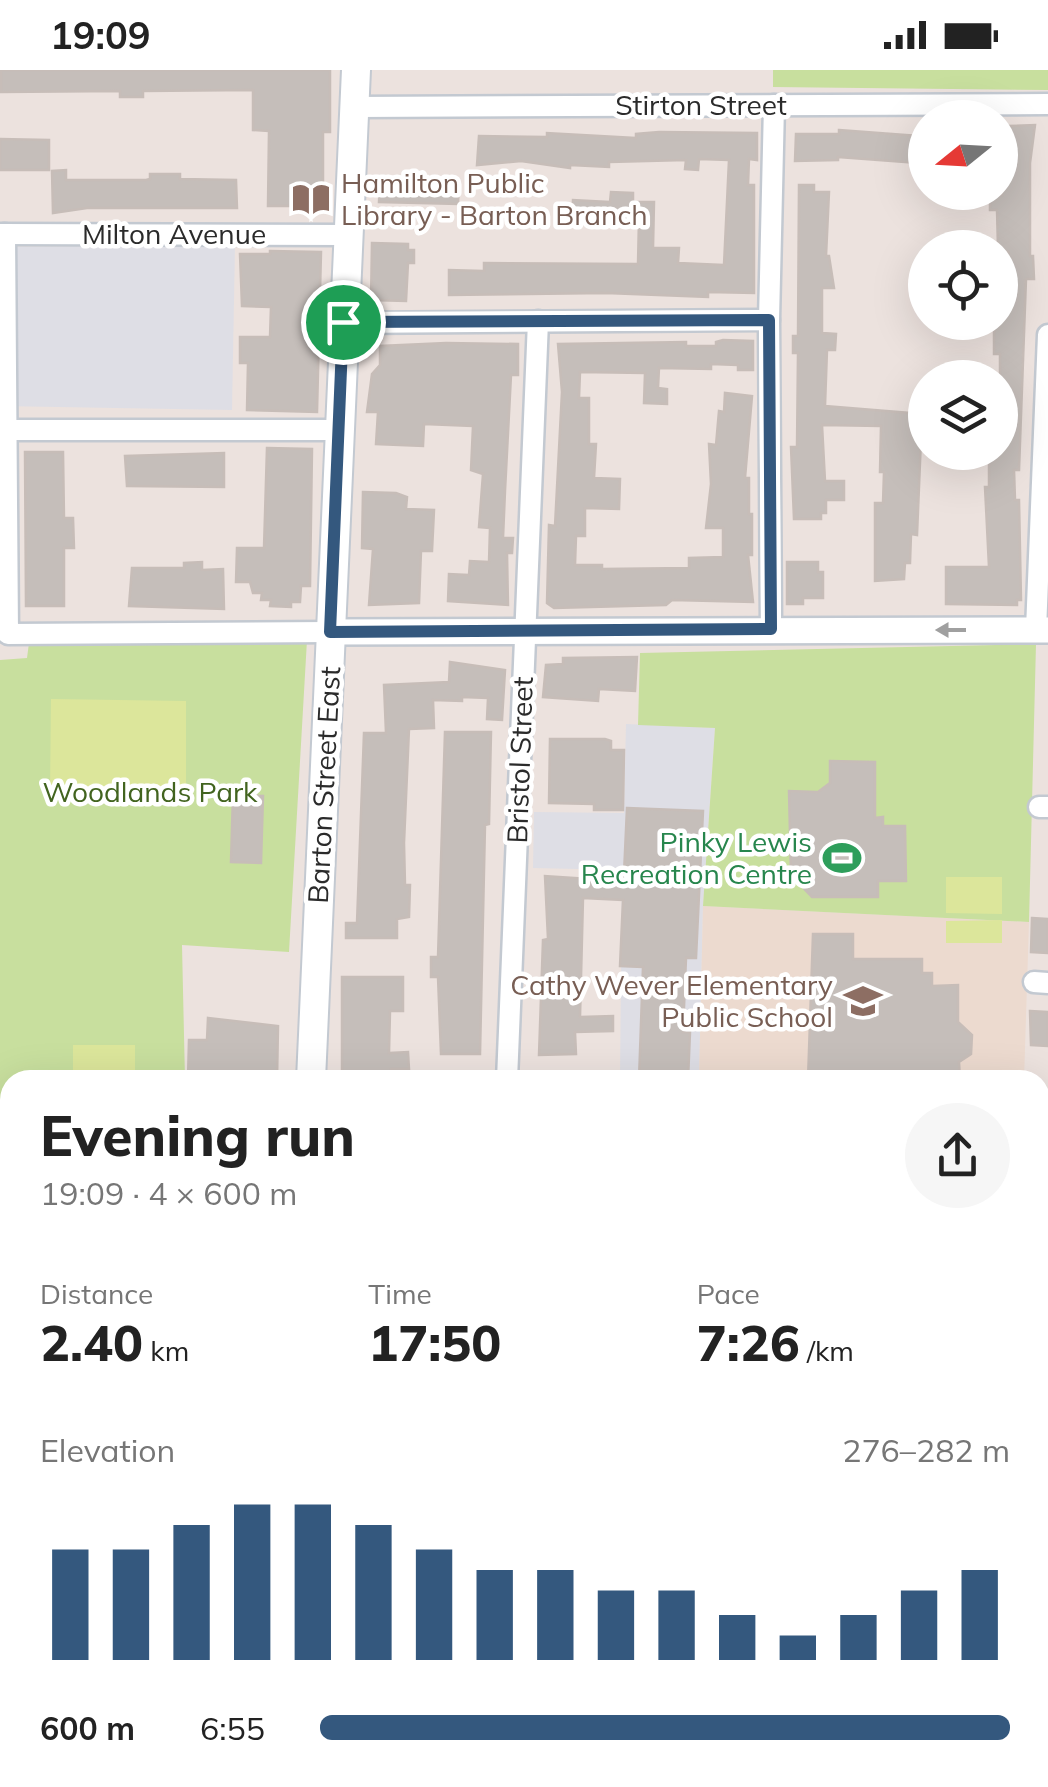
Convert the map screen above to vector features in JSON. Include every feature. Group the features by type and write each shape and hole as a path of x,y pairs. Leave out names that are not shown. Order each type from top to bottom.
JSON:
{"main road":[{"name":"Barton Street East","path":"311,1070 356,70"}],"street":[{"path":"771,629 769,320 774,104"},
{"name":"Stirton Street","path":"354,107 1048,104"},
{"path":"3,234 8,634 1042,630 1048,335"},
{"name":"Milton Avenue","path":"3,234 347,235"},
{"path":"343,322 769,320"},
{"name":"Bristol Street","path":"507,1070 538,321"},
{"path":"6,430 337,430"}],"shaded area":[{"path":"235,245 232,410 0,406 0,247"},
{"path":"626,724 715,728 703,906 699,1070 620,1070 622,870 533,868 534,812 624,813"},
{"name":"Cathy Wever Elementary Public School","path":"703,906 1029,922 1024,1070 699,1070"}],"green space":[{"path":"773,70 1048,70 1048,90 773,87"},
{"name":"Woodlands Park","path":"307,640 289,952 182,945 185,1070 0,1070 0,660 27,658 29,643"},
{"path":"1036,644 1029,922 703,906 715,728 638,725 640,653"},
{"path":"51,699 186,701 186,796 50,794"},
{"path":"946,877 1002,877 1002,914 946,913"},
{"path":"1002,920 1002,943 946,943 946,921"},
{"path":"73,1045 135,1045 135,1070 73,1070"}],"building":[{"path":"1,70 330,70 330,132 323,132 323,206 268,206 269,131 253,130 253,90 143,91 143,97 120,97 120,91 1,92"},
{"path":"1035,125 1030,163 1030,256 1034,279 1026,279 1019,470 1018,360 1000,360 1000,354 994,354 994,340 1018,340 1018,230 998,230 997,210 1018,210 1018,126"},
{"path":"839,130 908,135 908,162 838,157 795,161 796,134 839,134"},
{"path":"547,133 636,138 636,134 757,133 757,160 749,159 748,185 754,185 754,293 708,292 708,297 606,293 449,295 449,270 484,271 484,263 638,264 639,218 572,218 573,200 610,202 611,192 633,193 633,202 654,202 653,248 679,248 678,263 724,265 729,160 699,159 698,170 685,169 686,160 609,162 609,167 570,168 521,161 477,165 479,136 547,137"},
{"path":"0,139 49,140 49,170 0,170"},
{"path":"66,170 66,180 146,180 150,174 180,174 180,179 236,180 237,208 87,208 53,213 52,171"},
{"path":"380,178 459,181 458,204 379,202"},
{"path":"799,185 814,185 814,192 829,192 826,256 834,288 822,288 822,333 836,334 835,350 827,350 825,406 908,413 908,470 920,470 917,535 911,534 910,563 905,563 904,579 875,581 875,503 883,503 881,426 822,425 825,481 844,481 844,500 826,500 826,513 821,513 821,519 794,519 791,447 797,447 798,353 793,353 793,336 798,336"},
{"path":"372,243 408,244 408,250 414,250 414,263 408,263 406,301 371,300"},
{"path":"321,252 317,412 247,410 248,363 240,363 240,337 270,337 271,307 242,306 240,254"},
{"path":"753,341 753,370 711,364 711,369 659,368 658,388 667,389 667,404 644,403 645,373 580,372 579,398 589,398 589,444 596,444 594,478 620,479 619,509 585,508 585,536 576,536 575,565 602,565 602,569 689,568 689,558 723,557 723,528 706,528 711,484 709,444 716,445 725,393 752,396 745,478 749,478 752,514 752,555 748,555 753,602 672,600 666,605 554,608 547,603 549,525 555,526 562,392 558,344 686,342 686,346 716,346 716,342"},
{"path":"518,344 518,375 511,375 503,538 513,538 512,553 507,553 508,605 448,601 449,574 469,575 470,561 489,562 490,528 479,527 483,474 471,470 473,426 424,424 423,446 376,444 378,412 367,412 372,374 380,365 380,346"},
{"path":"267,448 312,449 310,586 301,586 300,602 291,602 291,607 270,606 271,600 261,600 262,593 253,593 250,582 236,582 237,548 264,548"},
{"path":"25,452 63,452 64,518 73,518 74,548 64,548 64,606 26,606"},
{"path":"224,453 224,487 127,486 125,456"},
{"path":"989,470 1014,470 1015,500 1019,500 1021,600 1017,600 1017,605 946,604 946,567 989,567 985,487 989,487"},
{"path":"363,492 396,493 407,497 406,509 434,510 432,551 421,551 419,603 369,605 373,549 362,548"},
{"path":"202,562 202,570 223,569 224,609 129,606 132,568 184,568 184,563"},
{"path":"787,562 818,562 818,572 823,572 823,598 803,598 803,604 787,604"},
{"path":"637,657 635,691 599,689 598,701 543,697 546,665 563,664 563,658"},
{"path":"450,662 505,670 502,720 487,719 488,698 462,697 462,701 433,700 434,728 409,729 404,843 405,885 410,885 409,917 397,919 397,938 346,938 346,923 357,923 364,733 386,733 384,685 449,682"},
{"path":"445,732 491,732 480,1054 441,1054 438,977 431,977 431,957 438,957"},
{"path":"550,739 605,739 611,741 611,750 624,750 623,810 594,810 594,804 549,803"},
{"path":"830,761 875,762 875,818 883,817 883,826 905,826 906,881 878,881 878,897 812,897 791,875 789,791 818,792 830,783"},
{"path":"233,795 263,796 261,863 231,862"},
{"path":"627,808 703,811 696,958 686,958 683,1032 690,1032 688,1070 639,1070 643,967 620,966 623,900 583,898 580,1017 613,1016 613,1031 575,1032 576,1054 539,1055 543,940 548,939 545,876 605,880 605,874 624,874"},
{"path":"1032,918 1048,919 1048,953 1031,952"},
{"path":"813,934 853,934 853,959 922,959 922,973 932,973 932,986 958,985 958,1022 972,1035 971,1054 959,1062 959,1070 808,1070"},
{"path":"342,977 403,977 403,1011 390,1011 389,1053 408,1052 409,1069 342,1070"},
{"path":"1030,1011 1048,1012 1048,1046 1031,1045"},
{"path":"208,1018 278,1026 277,1070 188,1070 189,1040 207,1040"}],"place":[{"name":"Hamilton Public Library - Barton Branch","path":"311,199"},
{"name":"Pinky Lewis Recreation Centre","path":"842,858"},
{"name":"Cathy Wever Elementary Public School","path":"863,1001"}],"route":[{"path":"769,320 771,629 330,632 343,322 769,320"}]}
